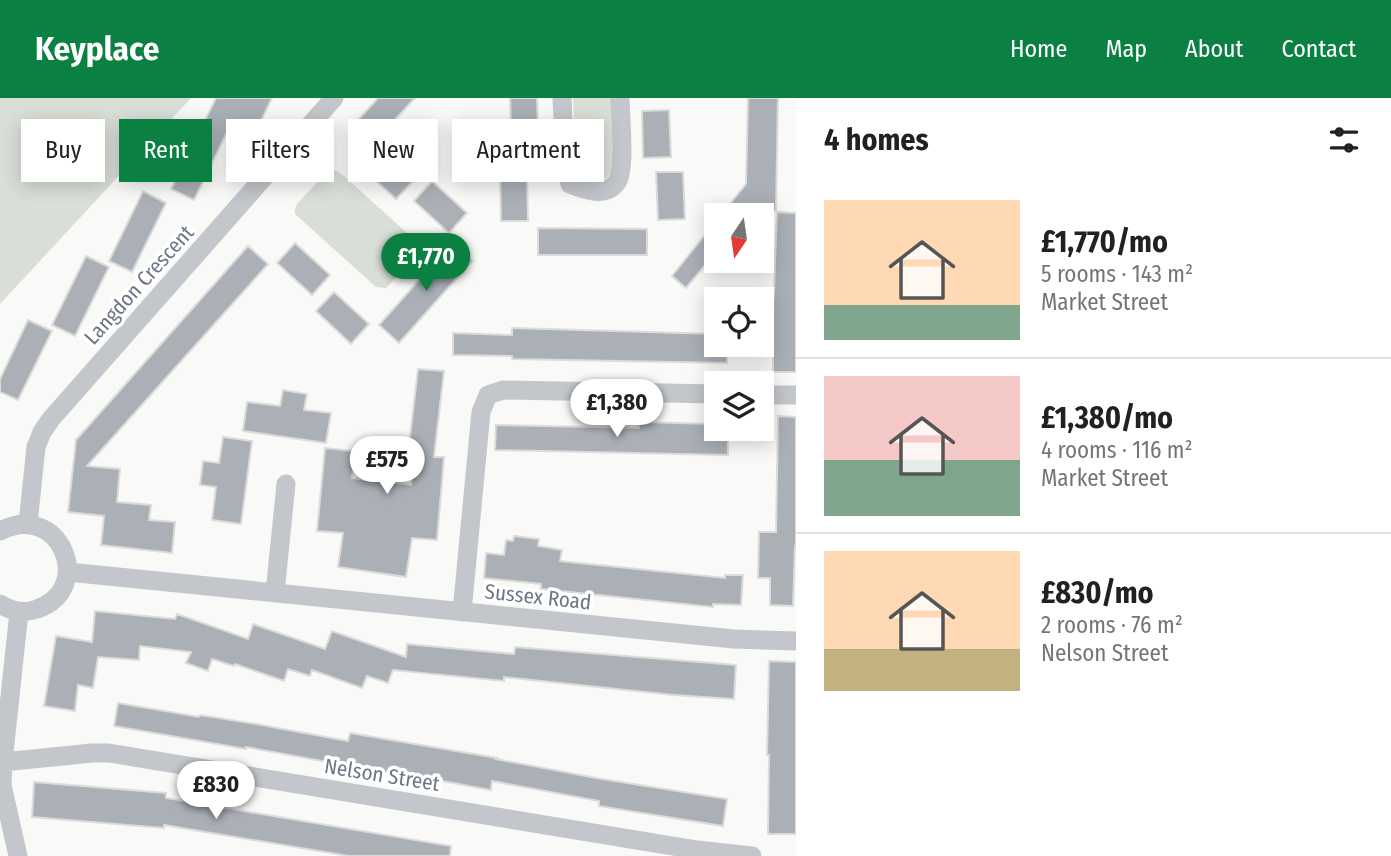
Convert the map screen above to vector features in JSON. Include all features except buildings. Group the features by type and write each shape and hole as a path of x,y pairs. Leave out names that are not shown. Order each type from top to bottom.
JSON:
{"street":[{"name":"Langdon Crescent","path":"28,524 36,447 51,419 334,98"},
{"path":"562,98 565,167 570,184 587,192 604,191 616,183 621,168 620,98"},
{"path":"462,612 481,412 488,395 503,390 704,394"},
{"path":"774,395 796,395"},
{"path":"275,593 286,484"},
{"path":"0,531 15,525 28,524 49,532 64,550 68,572 57,597 46,606 19,612 0,604"},
{"name":"Sussex Road","path":"68,572 734,639 796,641"},
{"path":"18,856 2,785 19,612"},
{"name":"Nelson Street","path":"3,762 109,753 697,850 752,856"}],"shaded area":[{"path":"0,98 191,98 172,119 119,119 119,176 0,304"},
{"path":"573,98 611,98 613,170 605,180 604,119 574,119"},
{"path":"334,170 337,171 418,243 420,251 386,288 376,287 295,214 297,204 318,182 334,182"}]}
